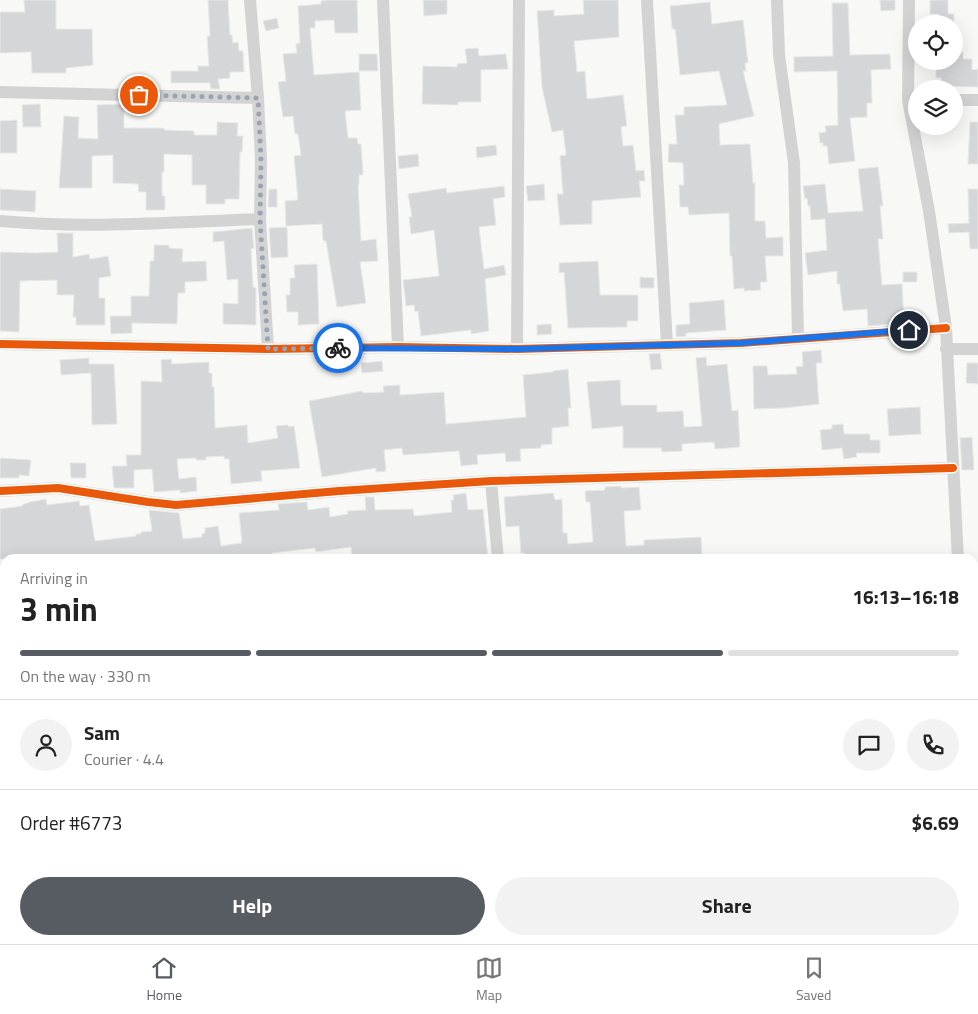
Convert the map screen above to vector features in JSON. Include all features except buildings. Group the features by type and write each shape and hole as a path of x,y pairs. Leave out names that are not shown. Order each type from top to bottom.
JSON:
{"street":[{"path":"250,0 258,98 261,160 260,219 268,349"},
{"path":"384,0 398,347"},
{"path":"518,349 519,0"},
{"path":"647,0 667,344"},
{"path":"777,0 779,54 794,163 798,338"},
{"path":"909,0 911,80"},
{"path":"0,92 258,98"},
{"path":"963,100 978,100"},
{"path":"917,135 946,328 958,554"},
{"path":"0,221 40,225 89,225 260,219"},
{"path":"0,344 268,349 398,347 518,349 741,343 946,328"},
{"path":"946,350 978,349"},
{"path":"0,491 58,488 176,505 339,491 491,482 953,468"},
{"path":"491,482 498,554"}],"cycle path":[{"path":"0,344 268,349 398,347 517,349 741,343 946,328"},
{"path":"0,491 58,488 176,505 339,491 491,481 953,468"}],"way so far":[{"path":"139,95 258,98 261,160 260,219 268,349 338,348"}],"route":[{"path":"338,348 518,349 741,343 909,330"}]}
